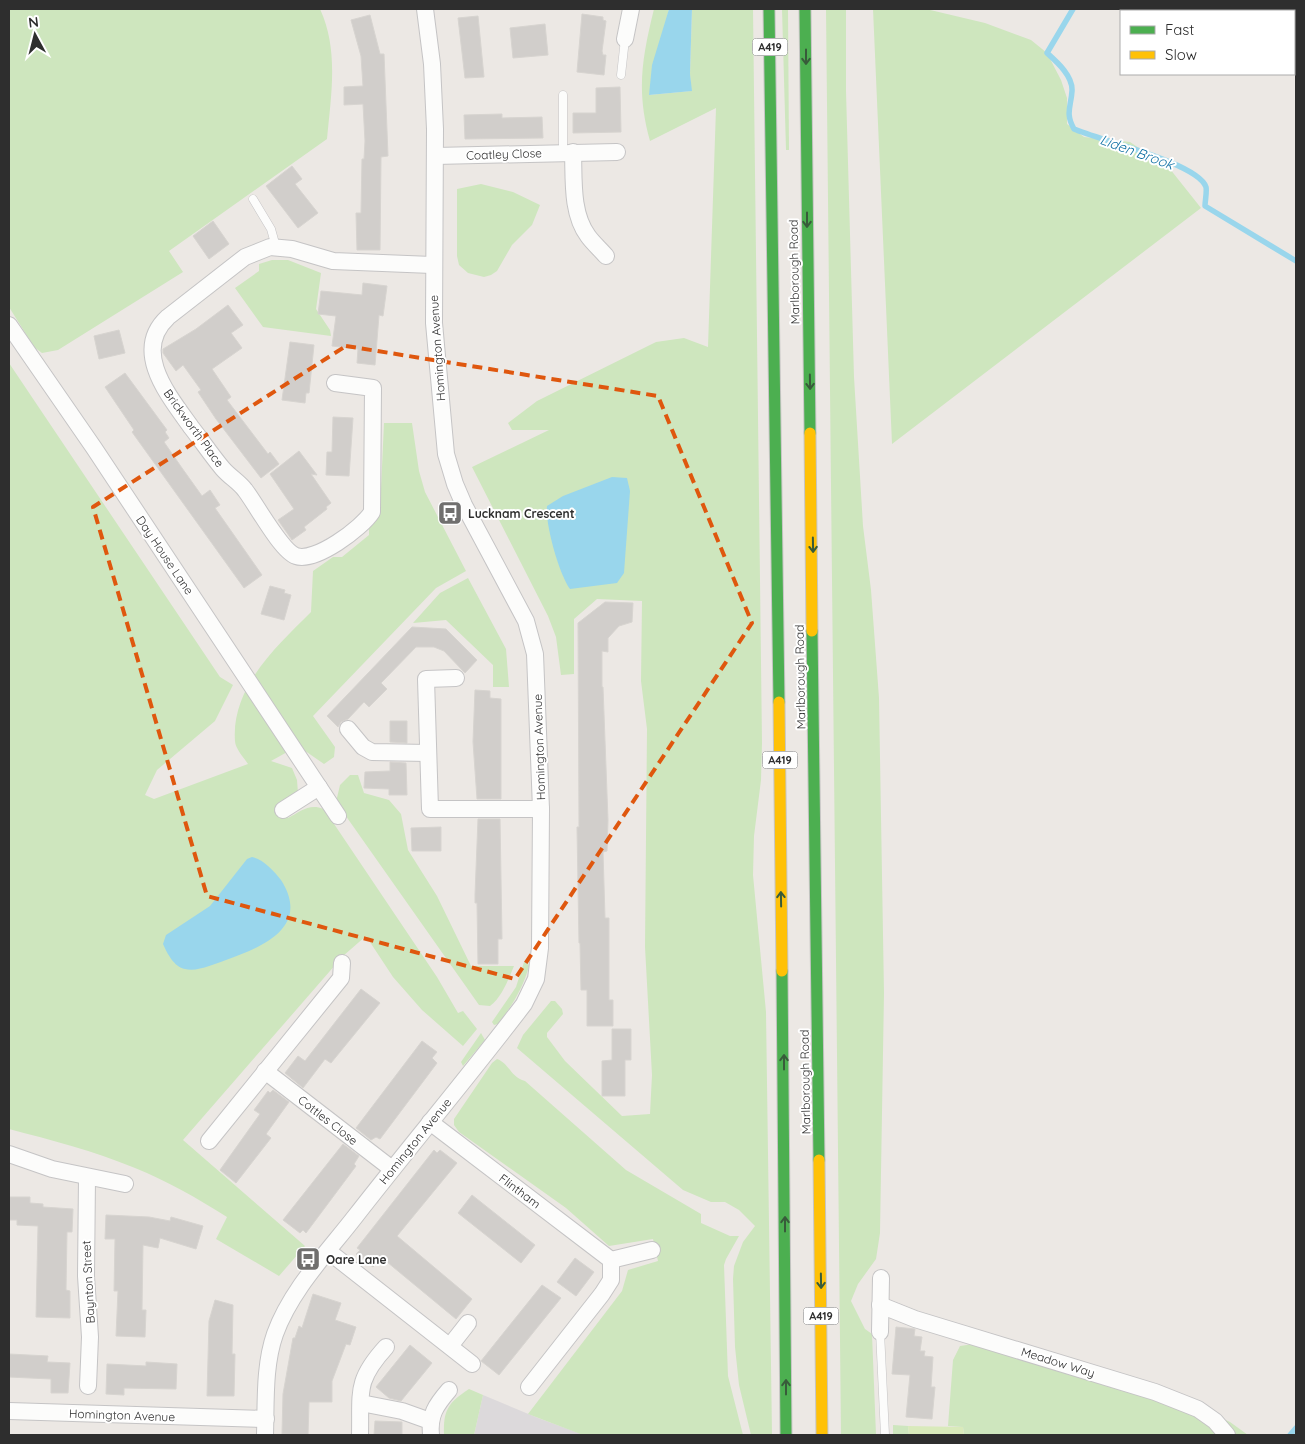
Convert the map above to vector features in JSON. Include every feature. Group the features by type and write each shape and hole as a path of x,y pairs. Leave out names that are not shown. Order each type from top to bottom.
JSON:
{"highway":[{"name":"Marlborough Road","path":"769,9 783,1026 786,1435"},
{"name":"Marlborough Road","path":"805,9 822,1435"}],"street":[{"name":"Homington Avenue","path":"266,1435 266,1385 275,1335 290,1302 328,1251 524,1004 533,987 540,948 540,808 537,677 532,636 464,505 448,465 435,352 432,265 435,156 432,64 425,9"},
{"path":"625,40 631,9"},
{"path":"568,152 577,210 581,223 587,235 606,256"},
{"name":"Coatley Close","path":"435,156 617,152"},
{"name":"Brickworth Place","path":"335,383 372,388 372,512 351,533 320,553 312,556 298,557 286,549 246,492 222,468 158,377 152,350 157,329 168,317 245,257 262,249 276,247 292,249 334,261 432,265"},
{"name":"Day House Lane","path":"9,325 94,448 338,816"},
{"path":"456,678 426,679 430,809 540,808"},
{"path":"348,729 363,747 372,752 428,753"},
{"path":"283,810 319,787"},
{"path":"209,1140 341,978 342,963"},
{"name":"Cottles Close","path":"265,1071 392,1170"},
{"name":"Flintham","path":"430,1122 611,1260"},
{"path":"9,1154 52,1169 87,1178 125,1184"},
{"name":"Baynton Street","path":"87,1178 86,1276 90,1337 88,1386"},
{"path":"529,1387 602,1294 611,1280 611,1260 652,1250"},
{"path":"328,1251 472,1364"},
{"path":"880,1332 881,1278"},
{"name":"Meadow Way","path":"880,1305 931,1324 1155,1392 1198,1409 1215,1421 1226,1435"},
{"path":"450,1346 468,1323"},
{"path":"360,1435 361,1403 365,1373 386,1347"},
{"path":"361,1403 402,1411 431,1428 434,1410 449,1390"},
{"name":"Homington Avenue","path":"9,1411 266,1419"}],"lane":[{"path":"621,75 625,40"},
{"path":"563,95 568,152"},
{"path":"253,199 271,229 276,247"},
{"path":"880,1332 885,1435"}],"highlighted area":[{"path":"346,346 658,396 752,623 515,979 207,896 93,507"}],"shaded area":[{"path":"483,1395 538,1418 584,1435 474,1435"}],"green space":[{"path":"9,9 320,9 330,41 332,57 332,90 327,139 169,251 183,272 58,350 42,353 34,347 9,307"},
{"path":"654,9 669,9 649,95 691,91 692,9 753,9 762,743 761,780 754,836 753,875 766,1012 772,1435 751,1435 739,1385 735,1347 734,1266 743,1242 755,1226 739,1210 725,1202 711,1202 683,1190 517,1048 523,1035 551,1001 555,1001 562,1009 563,1014 547,1033 547,1037 565,1061 622,1116 650,1114 652,1075 645,947 647,729 641,681 642,601 597,599 574,619 574,674 561,675 556,637 548,616 472,467 549,430 512,430 508,423 537,401 656,342 684,338 708,347 716,108 650,141 643,106 642,75 646,43"},
{"path":"782,9 788,9 789,150 786,150"},
{"path":"826,9 846,9 846,91 854,377 863,526 871,590 879,698 884,993 880,1233 876,1259 858,1284 851,1301 865,1329 872,1334 876,1435 841,1435"},
{"path":"873,9 926,9 985,23 1031,40 1047,53 1061,80 1067,98 1067,124 1084,137 1130,142 1170,169 1201,208 892,444"},
{"path":"481,184 513,192 540,205 532,225 512,245 497,271 484,277 468,273 459,265 457,256 457,189"},
{"path":"272,260 288,260 321,273 316,309 330,330 331,336 263,327 235,288 259,271 259,264"},
{"path":"9,363 220,677 233,685 215,721 157,770 145,795 154,799 248,764 235,744 236,721 240,703 248,685 259,669 284,639 311,612 313,571 333,557 342,557 369,535 369,526 380,510 384,423 412,423 419,471 425,492 466,571 436,588 313,716 335,747 334,757 324,764 298,746 271,761 292,768 297,780 298,793 281,804 288,818 309,807 324,809 437,977 458,1013 463,1011 477,1029 463,1046 422,1010 393,977 366,936 343,956 183,1140 305,1246 279,1276 216,1239 227,1217 182,1190 147,1173 104,1156 9,1129"},
{"path":"468,578 506,649 509,687 493,687 493,665 446,620 413,623 440,593"},
{"path":"350,775 358,775 364,793 389,800 401,814 408,850 437,896 471,966 514,966 501,993 490,1006 479,1005 336,802 340,785"},
{"path":"524,962 528,963 529,966 520,989 498,1024 494,1025 492,1022 516,987"},
{"path":"481,1033 485,1040 463,1066 461,1062"},
{"path":"497,1059 516,1077 525,1081 626,1170 701,1214 701,1223 730,1236 739,1236 724,1265 728,1376 743,1435 583,1435 528,1414 622,1291 628,1270 658,1261 653,1239 609,1246 566,1208 459,1132 454,1125 454,1119 492,1063"},
{"path":"974,1344 1200,1408 1230,1422 1248,1435 964,1435 963,1427 948,1426 953,1360 960,1346"},
{"path":"469,1389 483,1395 474,1435 444,1435 448,1408"},
{"path":"893,1425 908,1426 909,1435 893,1435"},
{"path":"908,1426 963,1427 964,1435 909,1435"},
{"path":"245,1434 247,1435 127,1435"}],"water":[{"path":"669,9 692,9 690,74 692,91 649,95 652,65"},
{"path":"612,477 627,478 630,491 624,573 617,583 570,589 561,572 554,549 548,524 547,506 563,496"},
{"path":"252,857 272,869 281,880 289,896 290,910 287,923 279,933 268,941 240,955 201,969 190,970 177,966 163,944 166,935 210,906 247,859"}],"building":[{"path":"582,14 603,17 603,20 606,21 602,51 603,55 606,55 604,75 577,72"},
{"path":"370,15 380,54 384,54 388,156 381,157 380,250 357,250 356,213 361,213 362,159 364,159 365,141 363,104 344,105 344,87 363,86 361,56 351,20"},
{"path":"478,16 484,77 465,78 458,18"},
{"path":"545,24 548,55 513,58 510,28"},
{"path":"620,87 621,132 573,133 573,113 596,113 596,88"},
{"path":"502,114 502,118 542,117 543,138 465,139 464,115"},
{"path":"292,166 302,179 295,184 318,213 298,228 266,186"},
{"path":"213,221 229,244 209,259 193,236"},
{"path":"363,283 387,286 383,316 379,315 375,365 357,363 358,349 332,346 336,316 318,314 321,291 362,295"},
{"path":"228,305 243,325 231,333 242,348 212,369 231,397 227,400 268,454 270,452 279,464 261,478 216,419 198,392 201,390 183,365 176,371 163,353 163,349 196,329"},
{"path":"119,330 125,353 99,359 94,336"},
{"path":"290,342 314,345 309,393 306,393 305,403 282,400"},
{"path":"125,373 167,430 165,432 169,438 164,442 202,496 210,490 220,505 215,508 262,575 244,588 132,432 134,430 105,387"},
{"path":"333,417 353,418 349,476 326,475 327,452 332,452"},
{"path":"299,451 317,475 311,474 331,503 326,507 327,509 304,527 306,530 292,540 278,520 294,509 270,474"},
{"path":"270,586 285,590 284,593 291,595 284,620 261,614"},
{"path":"605,602 633,603 632,622 619,626 608,638 608,652 602,651 608,820 607,851 603,852 605,918 609,918 609,1000 613,1000 613,1026 587,1026 587,990 581,990 579,943 577,827 579,827 578,623"},
{"path":"412,627 446,629 477,660 465,673 444,651 434,647 416,647 381,683 387,689 369,707 364,702 348,719 341,722 338,727 327,716"},
{"path":"475,690 490,691 490,698 501,699 501,799 477,799 473,742"},
{"path":"390,721 407,721 407,743 390,742"},
{"path":"390,762 406,763 407,795 389,795 389,789 364,788 365,772 390,771"},
{"path":"478,819 500,819 502,939 498,939 498,964 478,964 477,903 475,903 475,895"},
{"path":"441,827 441,851 412,851 411,828"},
{"path":"361,989 380,1003 331,1063 325,1059 303,1088 285,1073 298,1056 305,1061"},
{"path":"612,1029 631,1029 631,1060 625,1060 625,1096 602,1096 602,1061 612,1060"},
{"path":"422,1041 437,1052 432,1058 437,1063 380,1139 376,1137 371,1140 356,1128"},
{"path":"273,1090 289,1102 266,1134 271,1138 236,1183 220,1170 260,1114 254,1110 268,1091 270,1093"},
{"path":"343,1144 359,1156 354,1164 356,1166 306,1233 303,1230 300,1233 283,1220"},
{"path":"434,1150 437,1153 440,1150 457,1163 397,1236 472,1299 456,1319 381,1257 373,1267 356,1254 360,1250 357,1248"},
{"path":"472,1195 535,1245 521,1263 458,1213"},
{"path":"9,1197 30,1197 30,1203 43,1204 43,1207 73,1209 72,1232 67,1232 66,1290 70,1291 70,1318 36,1317 38,1226 17,1225 17,1220 9,1220"},
{"path":"106,1215 149,1217 170,1221 171,1217 203,1226 196,1249 160,1238 158,1248 143,1245 142,1310 146,1310 145,1337 116,1336 118,1291 114,1291 115,1239 105,1239"},
{"path":"575,1258 594,1272 576,1296 557,1282"},
{"path":"542,1285 561,1298 499,1375 481,1361"},
{"path":"313,1294 341,1303 335,1320 356,1327 350,1345 346,1344 332,1381 332,1402 309,1402 308,1435 282,1434 283,1394 293,1338 295,1338 299,1326 302,1328"},
{"path":"215,1300 233,1305 232,1354 235,1354 234,1396 207,1396 209,1321"},
{"path":"896,1327 915,1329 914,1336 922,1337 920,1351 925,1351 924,1356 933,1357 931,1387 935,1387 932,1419 906,1417 910,1375 892,1374"},
{"path":"410,1345 432,1363 401,1401 389,1398 376,1387"},
{"path":"9,1354 48,1356 47,1362 70,1363 68,1393 51,1393 51,1379 9,1377"},
{"path":"146,1362 177,1364 176,1389 124,1388 124,1395 106,1394 107,1364 146,1366"},
{"path":"375,1421 402,1422 402,1435 374,1435"}],"waterway":[{"name":"Liden Brook","path":"1073,9 1047,53 1064,70 1072,85 1069,114 1074,129 1146,153 1186,169 1199,178 1206,187 1205,206 1296,261"},
{"name":"Liden Brook","path":"1290,1435 1296,1428"}],"traffic: fast":[{"path":"769,9 779,702"},
{"path":"805,9 810,433"},
{"path":"812,631 819,1160"},
{"path":"782,971 786,1435"}],"traffic: slow":[{"path":"810,433 812,631"},
{"path":"779,702 782,971"},
{"path":"819,1160 822,1435"}],"place":[{"name":"Lucknam Crescent","path":"450,513"},
{"name":"Oare Lane","path":"308,1259"}]}
